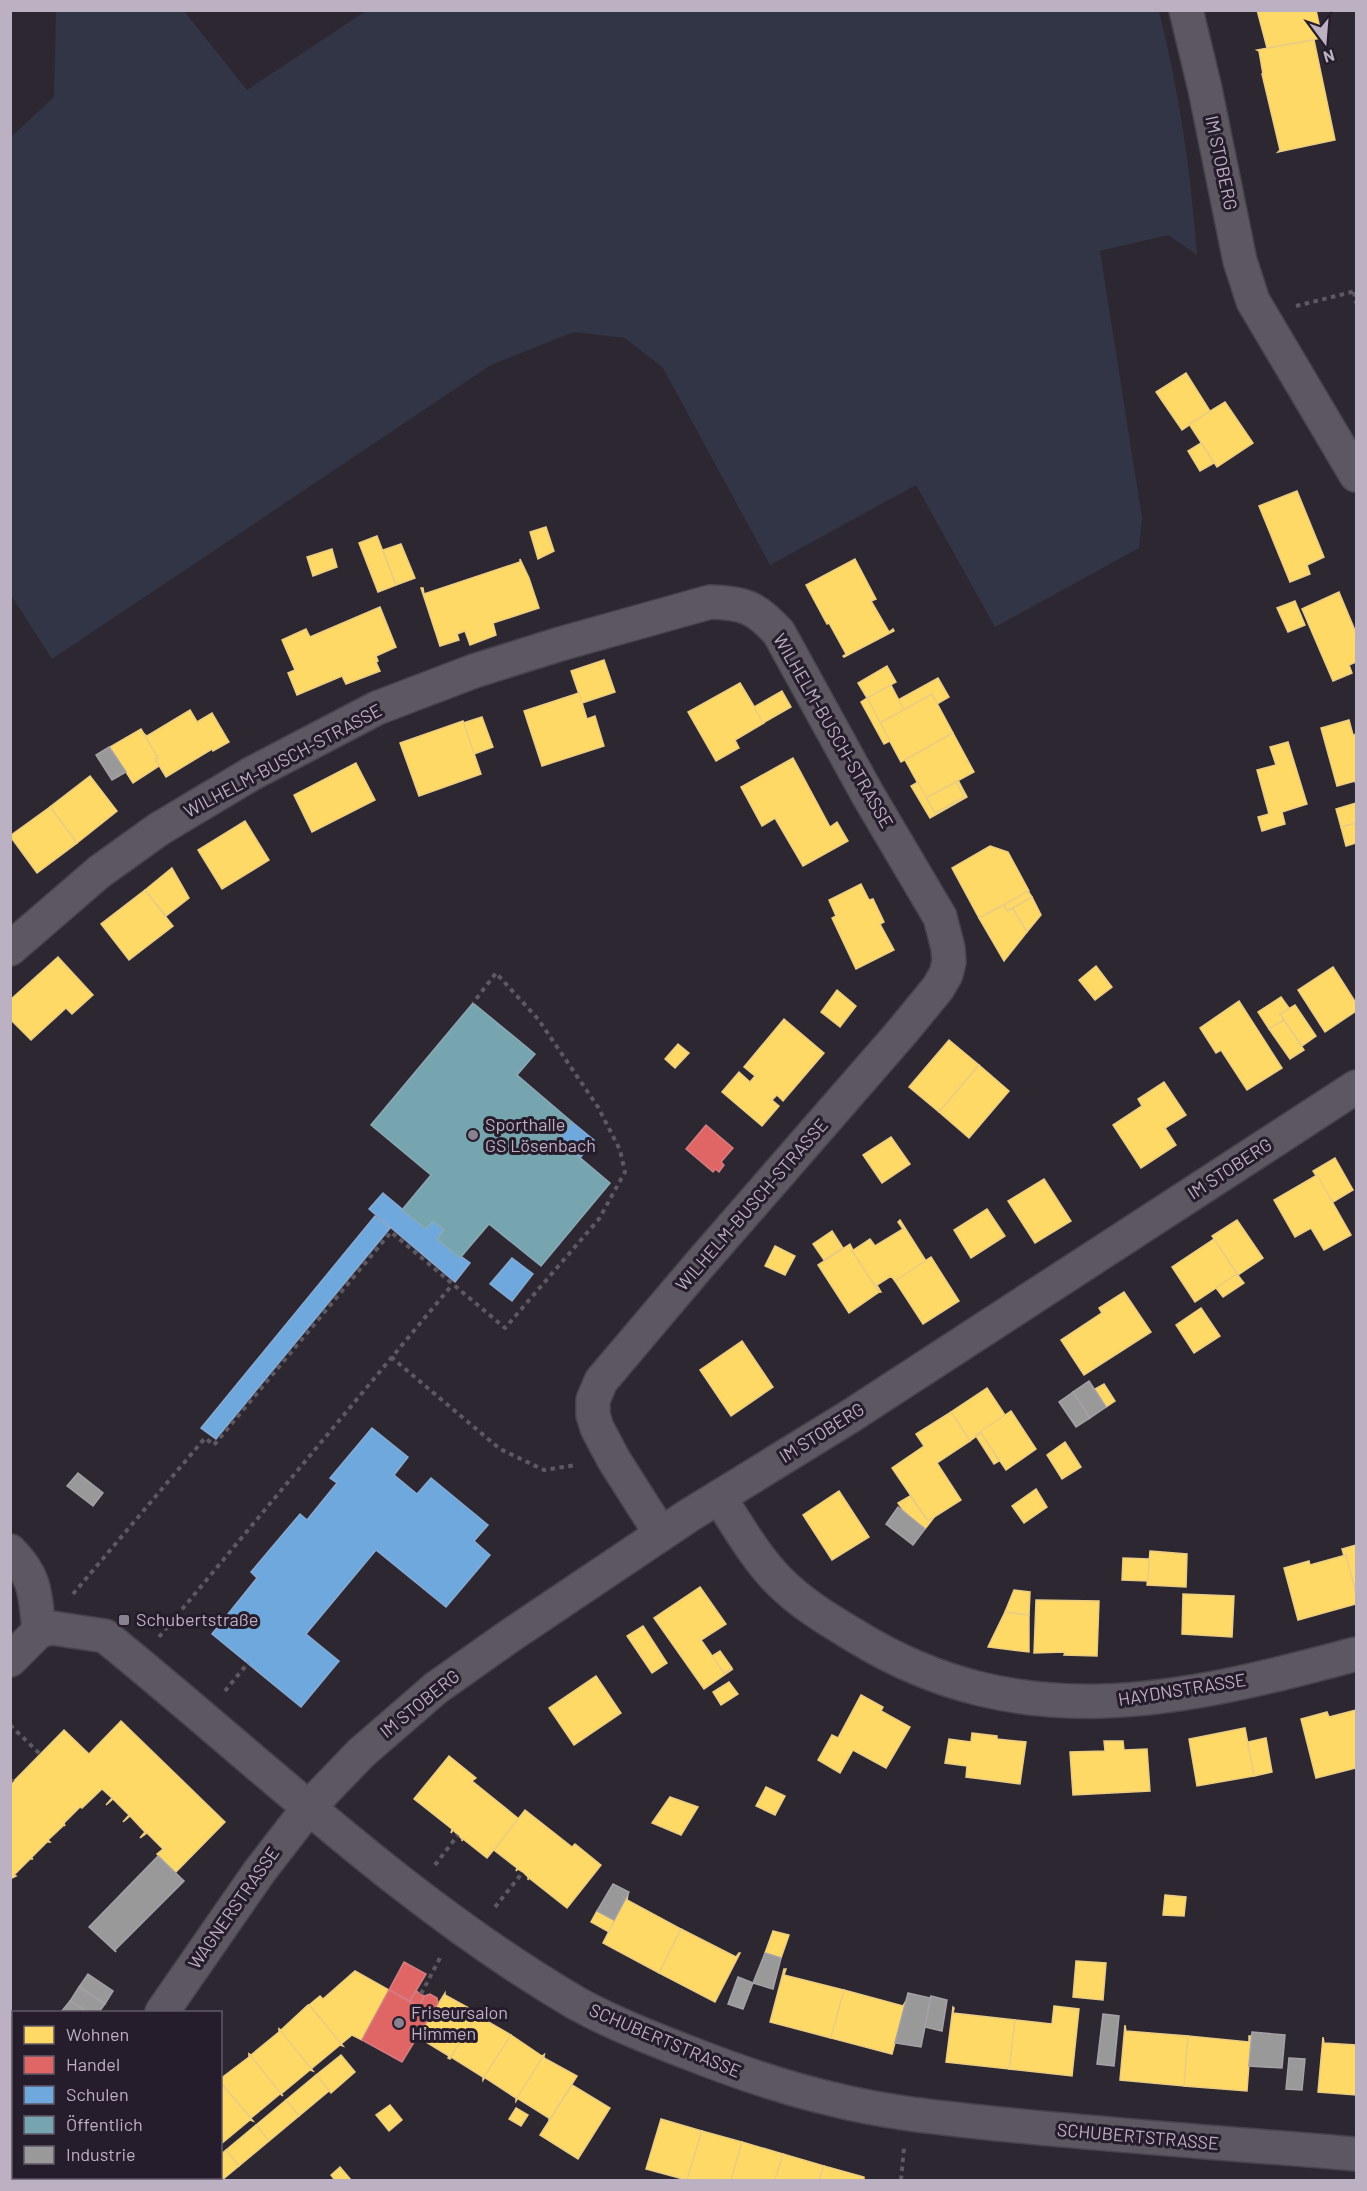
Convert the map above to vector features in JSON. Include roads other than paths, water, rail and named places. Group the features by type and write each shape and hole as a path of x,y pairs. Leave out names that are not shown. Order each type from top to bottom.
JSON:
{"street":[{"name":"IM STOBERG","path":"1186,10 1205,89 1240,261 1253,301 1356,475"},
{"name":"WILHELM-BUSCH-STRASSE","path":"10,949 99,872 159,829 251,774 377,708 474,671 710,602 736,603 765,618 779,633 868,795 940,917 947,941 949,962 946,974 938,988 901,1033 700,1263 601,1381 593,1400 593,1415 597,1428 660,1534"},
{"name":"IM STOBERG","path":"310,1806 361,1753 436,1688 511,1635 660,1534 849,1417 1356,1087"},
{"name":"HAYDNSTRASSE","path":"719,1497 756,1555 779,1581 808,1607 887,1655 929,1674 980,1690 1051,1701 1098,1702 1148,1699 1278,1675 1356,1654"},
{"path":"10,1551 30,1575 36,1599 39,1631 10,1660"},
{"name":"SCHUBERTSTRASSE","path":"39,1631 52,1628 105,1636 414,1892 502,1957 579,2004 653,2039 755,2078 832,2100 952,2120 1356,2154"},
{"name":"WAGNERSTRASSE","path":"163,2011 259,1872 310,1806"}],"place":[{"name":"Sporthalle GS Lösenbach","path":"473,1135"},
{"name":"Schubertstraße","path":"124,1620"},
{"name":"Friseursalon Himmen","path":"399,2023"}]}
